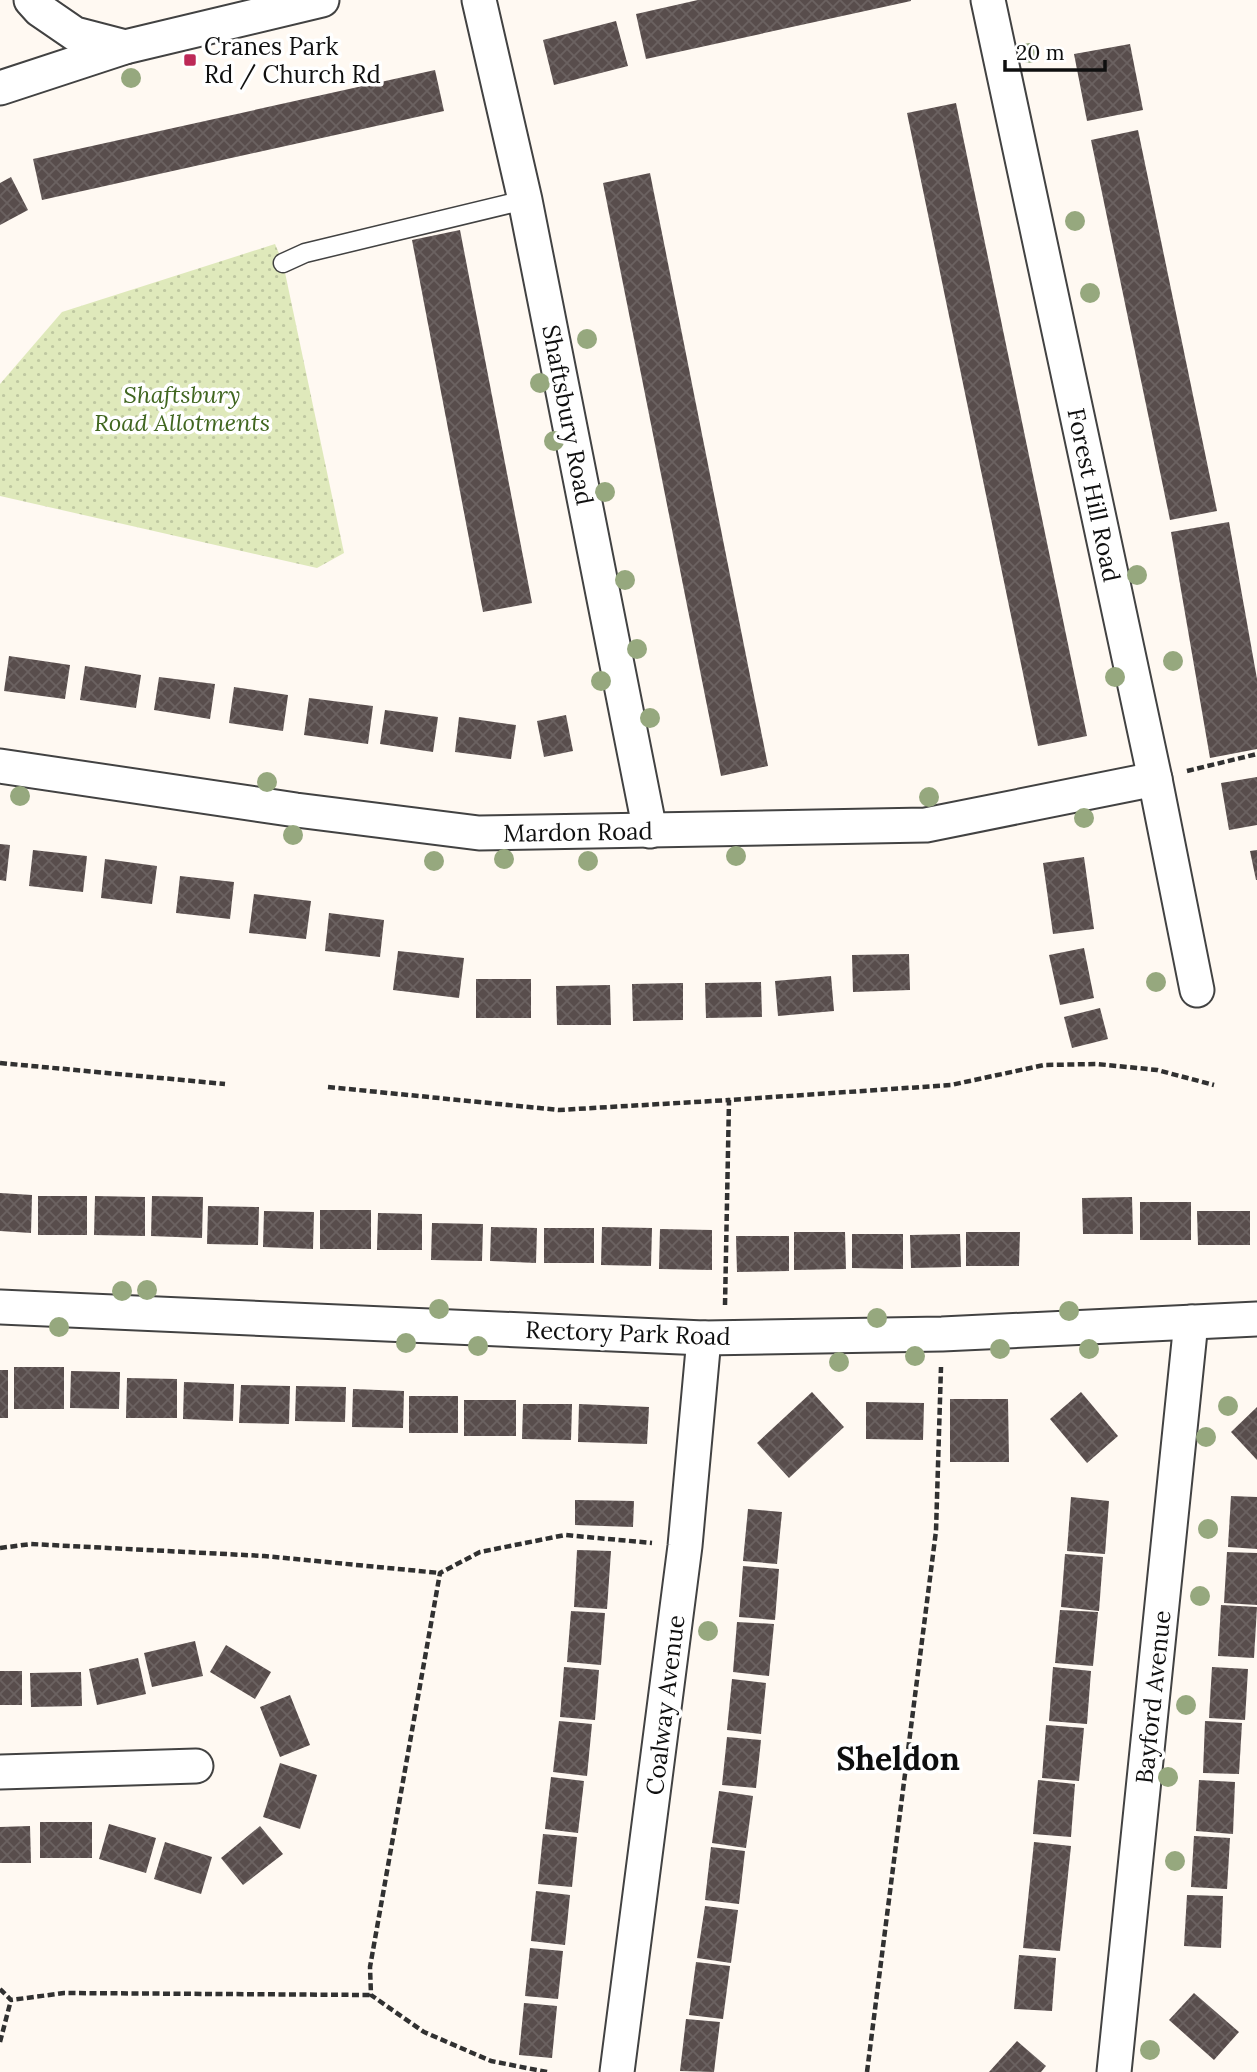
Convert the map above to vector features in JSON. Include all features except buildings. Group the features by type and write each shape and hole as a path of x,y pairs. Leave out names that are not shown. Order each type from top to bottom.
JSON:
{"street":[{"path":"31,0 40,10 75,34 125,47"},
{"path":"9,83 125,47 322,0"},
{"name":"Shaftsbury Road","path":"479,0 525,200 650,831"},
{"name":"Forest Hill Road","path":"988,0 1155,779 1197,990"},
{"name":"Mardon Road","path":"0,766 296,810 479,833 926,825 1155,779"},
{"name":"Rectory Park Road","path":"0,1307 714,1337 942,1334 1257,1319"},
{"name":"Bayford Avenue","path":"1114,2072 1191,1322"},
{"name":"Coalway Avenue","path":"617,2072 714,1337"},
{"path":"0,1772 196,1766"}],"lane":[{"path":"283,263 305,253 525,200"}],"path":[{"path":"1155,779 1257,754"},
{"path":"0,1063 225,1084"},
{"path":"328,1087 559,1110 951,1085 1044,1065 1097,1064 1157,1070 1214,1085"},
{"path":"714,1337 729,1100"},
{"path":"867,2072 936,1531 942,1334"},
{"path":"0,1548 31,1544 264,1556 440,1573 480,1552 565,1535 685,1546"},
{"path":"371,1995 370,1967 440,1573"},
{"path":"0,1989 11,2000"},
{"path":"11,2000 64,1993 371,1995 424,2032 491,2061 547,2072"},
{"path":"0,2042 11,2000"}],"green space":[{"name":"Shaftsbury Road Allotments","path":"275,244 283,263 344,553 317,568 0,496 0,384 62,312"}],"place":[{"name":"Cranes Park Rd / Church Rd","path":"190,60"}],"district":[{"name":"Sheldon","path":"898,1758"}]}
